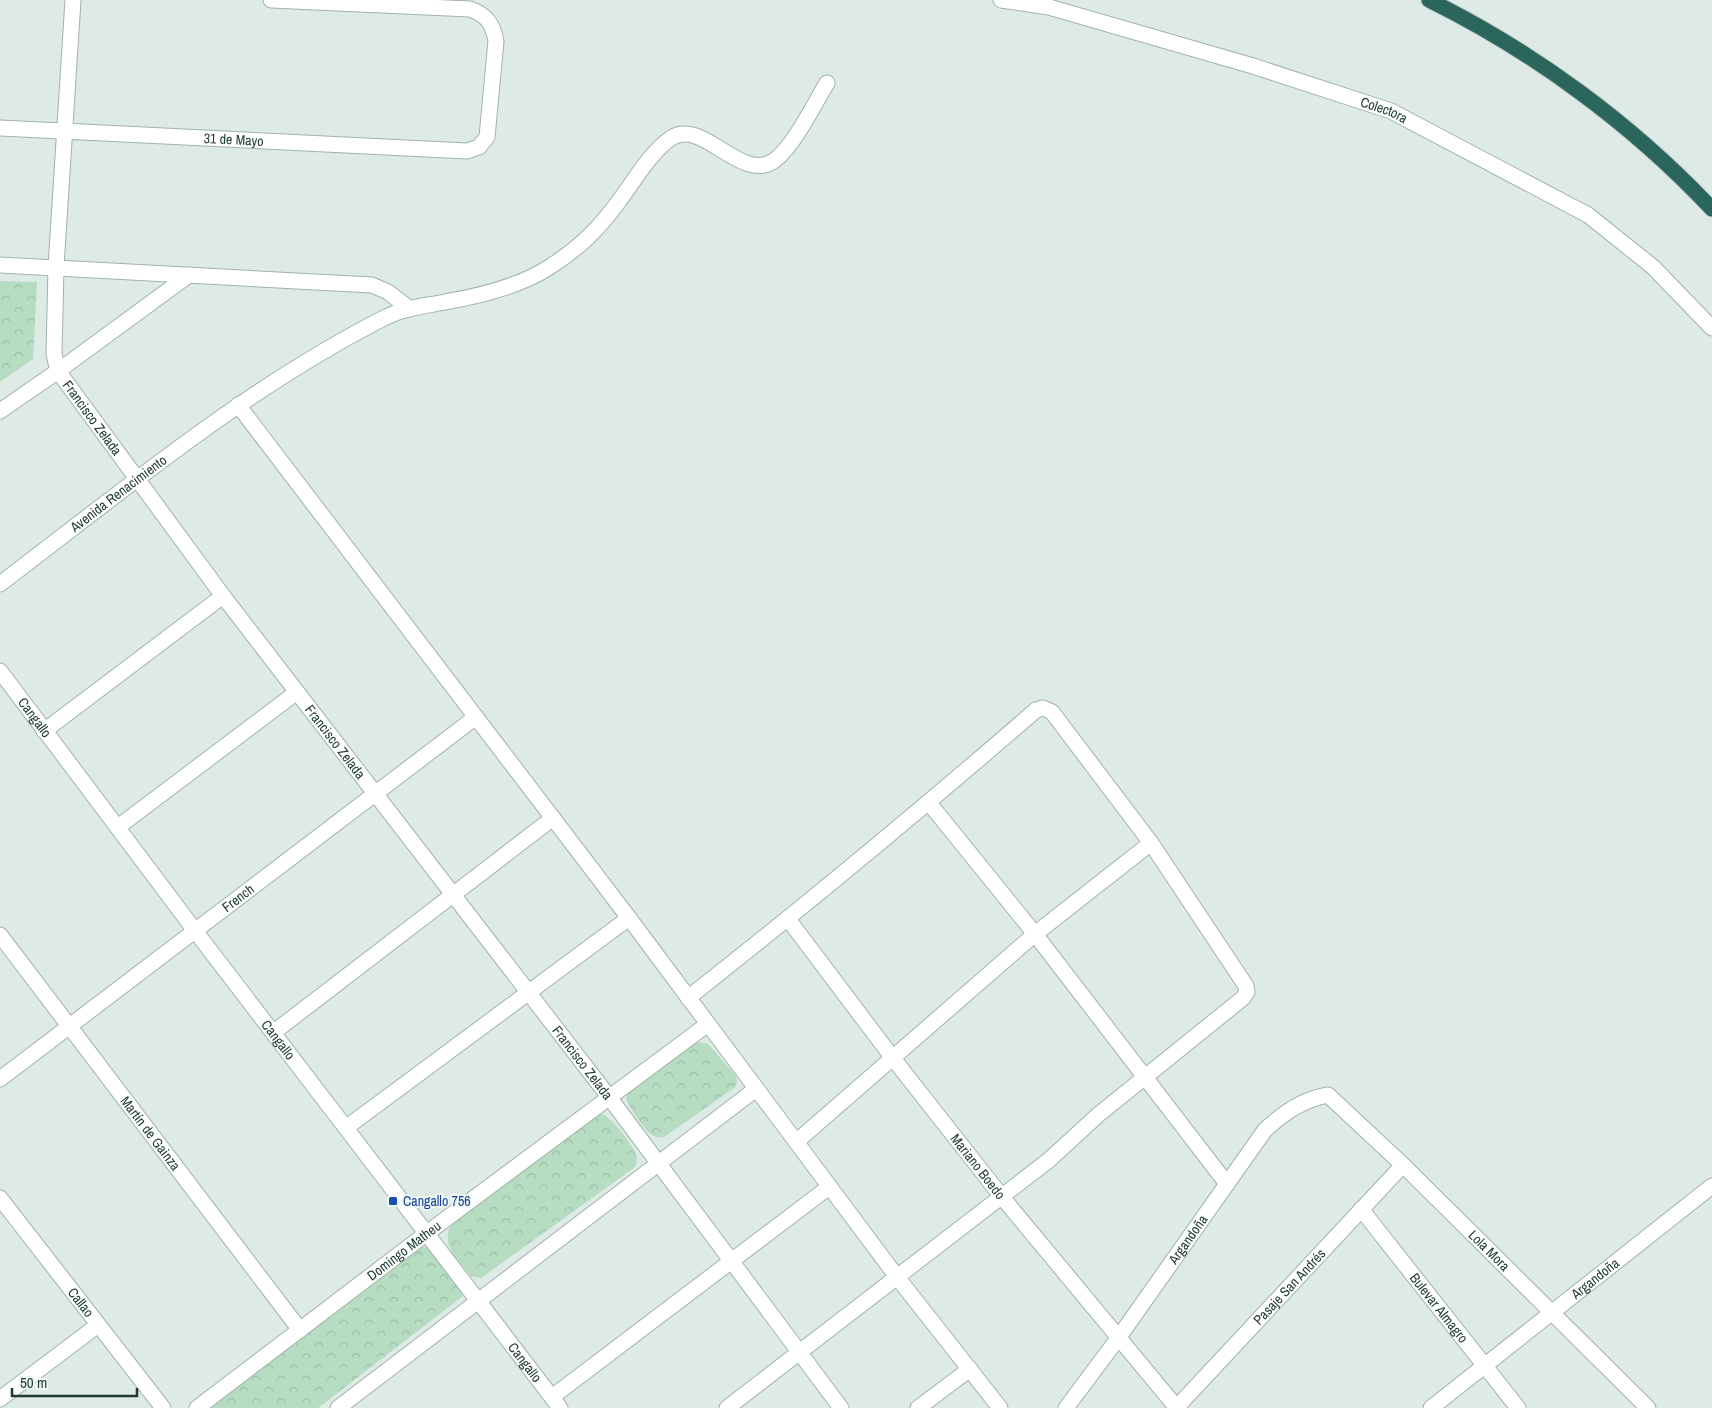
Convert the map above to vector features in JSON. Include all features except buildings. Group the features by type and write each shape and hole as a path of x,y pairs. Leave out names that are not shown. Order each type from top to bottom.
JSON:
{"highway":[{"path":"1429,0 1483,28 1583,96 1644,144 1712,209"}],"street":[{"name":"Francisco Zelada","path":"73,0 56,267 54,354 58,371 223,596 609,1097 840,1408"},
{"name":"31 de Mayo","path":"0,128 467,151 479,146 487,137 496,41 494,30 488,19 481,13 470,9 271,0"},
{"name":"Colectora","path":"1001,0 1049,8 1253,66 1390,111 1588,215 1653,266 1712,328"},
{"name":"Avenida Renacimiento","path":"0,584 238,404 358,332 389,316 410,308 449,302 503,288 544,270 574,251 603,221 647,162 663,144 675,136 688,135 702,139 744,162 762,167 774,160 790,144 827,83"},
{"path":"0,265 372,285 388,292 410,308"},
{"path":"0,411 189,275"},
{"path":"238,404 629,918 897,1277 1000,1408"},
{"path":"44,731 223,596"},
{"name":"Cangallo","path":"0,671 196,932 347,1127 556,1403"},
{"path":"118,827 297,692"},
{"path":"688,998 929,803 1036,710 1043,708 1052,712 1151,843 1246,986 1247,992 1243,998 1098,1114 1049,1160 727,1408"},
{"name":"French","path":"0,1079 196,932 476,717"},
{"path":"929,803 1035,934 1228,1184"},
{"path":"274,1032 553,818"},
{"path":"796,1142 1035,934 1151,843"},
{"path":"347,1127 629,918"},
{"name":"Mariano Boedo","path":"788,919 892,1057 1002,1197 1177,1408"},
{"name":"Martín de Gainza","path":"0,935 300,1330"},
{"name":"Domingo Matheu","path":"196,1408 708,1024"},
{"path":"338,1408 355,1403 479,1300 756,1089"},
{"name":"Argandoña","path":"1066,1408 1119,1337 1265,1130 1283,1114 1315,1097 1328,1094"},
{"name":"Lola Mora","path":"1328,1094 1403,1165 1648,1408"},
{"name":"Pasaje San Andrés","path":"1177,1408 1403,1165"},
{"name":"Argandoña","path":"1431,1408 1712,1186"},
{"path":"556,1403 732,1261 829,1187"},
{"name":"Callao","path":"0,1198 163,1408"},
{"name":"Bulevar Almagro","path":"1361,1209 1518,1408"},
{"path":"0,1399 98,1325"},
{"path":"918,1408 970,1369"}],"green space":[{"path":"0,281 37,282 33,359 0,382"},
{"path":"698,1042 708,1044 736,1076 737,1083 734,1088 664,1137 653,1135 643,1126 628,1104 626,1099 628,1090 690,1044"},
{"path":"603,1114 629,1141 636,1154 637,1162 635,1167 481,1278 471,1276 456,1258 449,1245 448,1238 452,1223 595,1116"},
{"path":"416,1247 429,1249 461,1290 463,1296 318,1408 208,1408"}],"place":[{"name":"Cangallo 756","path":"393,1201"}]}
